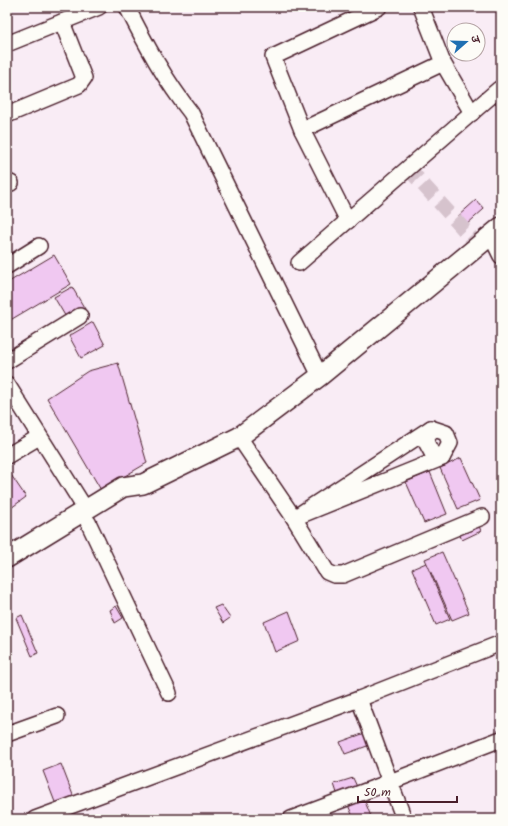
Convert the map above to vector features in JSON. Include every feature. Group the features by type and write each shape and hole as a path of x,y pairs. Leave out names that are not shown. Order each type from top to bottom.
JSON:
{"street":[{"path":"7,44 99,7"},
{"path":"127,7 153,59 173,90 191,113 320,376"},
{"path":"348,221 302,130 273,58 379,7"},
{"path":"421,7 443,63 472,113"},
{"path":"7,115 79,85 84,78 62,22"},
{"path":"302,130 443,63"},
{"path":"299,263 499,89"},
{"path":"7,572 87,516 123,487 143,484 239,436 320,376 496,232 501,256"},
{"path":"7,266 39,246"},
{"path":"7,361 80,316"},
{"path":"7,384 87,516 169,693"},
{"path":"431,428 426,442 432,453 442,458 294,518 431,428"},
{"path":"239,436 294,518 327,572 334,575 343,575 482,517"},
{"path":"7,456 39,437"},
{"path":"7,558 87,516"},
{"path":"35,819 359,699 501,644"},
{"path":"359,699 404,819"},
{"path":"7,734 57,716"},
{"path":"291,819 501,738"}],"building":[{"path":"476,200 484,209 465,226 457,217"},
{"path":"54,255 71,284 7,322 7,283"},
{"path":"72,287 85,309 67,319 54,297"},
{"path":"93,322 105,345 81,358 69,336"},
{"path":"118,363 147,463 101,490 47,398 88,371"},
{"path":"461,458 480,500 458,509 440,468"},
{"path":"7,469 26,497 11,508 7,502"},
{"path":"430,472 447,514 424,523 406,482"},
{"path":"479,526 481,531 462,540 459,533"},
{"path":"442,552 469,613 452,620 425,559"},
{"path":"426,563 450,619 436,625 412,569"},
{"path":"221,605 230,618 223,623 214,608"},
{"path":"116,606 123,618 115,623 110,610"},
{"path":"289,611 300,641 275,652 264,622"},
{"path":"22,615 38,653 32,656 16,618"},
{"path":"365,733 370,745 345,754 340,742"},
{"path":"61,764 76,803 58,810 43,771"},
{"path":"353,778 358,789 338,796 334,784"},
{"path":"364,799 372,819 354,819 348,805"}],"tunnel":[{"path":"408,168 479,246"}]}
